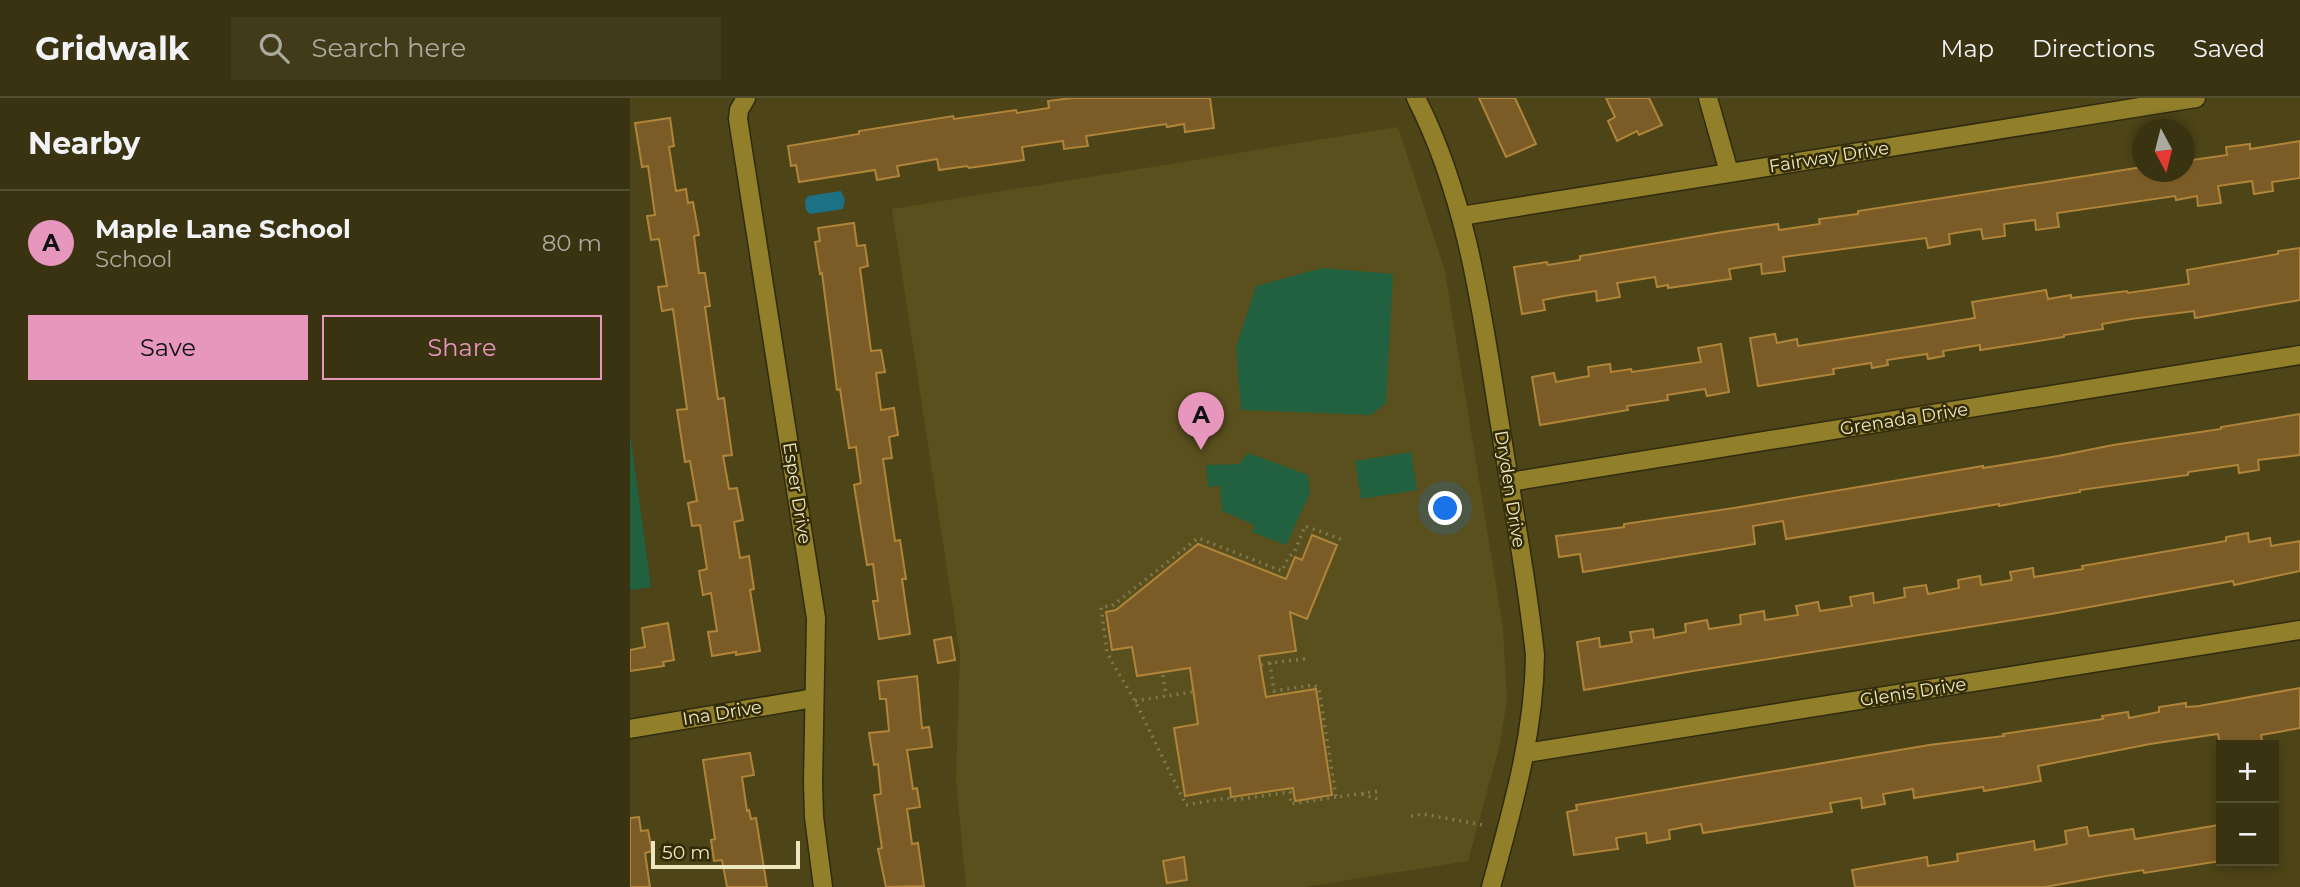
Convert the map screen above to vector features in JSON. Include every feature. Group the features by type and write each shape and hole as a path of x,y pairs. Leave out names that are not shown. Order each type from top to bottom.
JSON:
{"street":[{"name":"Dryden Drive","path":"1416,98 1442,155 1461,216 1475,278 1535,656 1533,701 1526,753 1491,887"},
{"path":"1708,98 1729,172"},
{"name":"Fairway Drive","path":"1461,216 2196,98"},
{"name":"Esper Drive","path":"744,100 738,119 813,597 817,642 814,817 823,887"},
{"name":"Grenada Drive","path":"1509,482 2300,355"},
{"name":"Glenis Drive","path":"1526,753 2300,630"},
{"name":"Ina Drive","path":"630,729 814,698"}],"path":[{"path":"1343,540 1305,526 1295,551 1282,571 1198,538 1112,606 1101,607 1107,652 1135,701 1186,805 1290,792 1291,804 1380,791"},
{"path":"1261,665 1304,659"},
{"path":"1270,663 1274,691 1314,685 1319,689 1336,797"},
{"path":"1163,675 1166,696"},
{"path":"1135,701 1192,692"},
{"path":"1360,794 1380,800"},
{"path":"1414,814 1483,825"}],"shaded area":[{"path":"1398,127 1445,271 1503,628 1507,701 1499,748 1468,861 1304,887 966,887 956,779 960,654 892,209"}],"green space":[{"path":"1322,268 1393,274 1386,403 1371,415 1241,410 1236,348 1256,286"},
{"path":"630,433 651,587 630,590"},
{"path":"1411,452 1417,490 1361,499 1355,461"},
{"path":"1248,453 1308,475 1310,493 1286,545 1252,532 1254,525 1222,511 1220,486 1208,487 1206,465 1239,464"}],"water":[{"path":"841,191 845,200 843,209 810,214 806,210 805,200 808,196"}],"building":[{"path":"1072,98 1210,98 1214,128 1185,132 1184,124 1167,127 1166,124 1086,136 1088,146 1064,149 1063,141 1022,147 1024,160 939,170 937,159 897,166 899,176 877,180 875,170 799,182 796,165 791,166 788,146 953,116 954,119 1049,108 1048,101"},
{"path":"1479,98 1515,98 1536,144 1506,157"},
{"path":"1606,98 1649,98 1662,125 1639,135 1637,131 1617,141 1608,121 1615,117"},
{"path":"670,118 674,146 669,147 676,191 686,189 688,203 693,202 699,235 694,236 699,273 705,273 710,306 705,307 718,399 724,398 732,455 723,456 729,489 737,488 743,520 734,522 740,558 749,556 754,589 750,590 760,651 736,655 736,652 712,656 708,632 717,631 711,593 703,595 699,571 707,569 700,525 692,526 688,503 697,501 690,461 685,462 677,410 687,409 673,309 662,311 658,287 667,286 659,239 651,240 647,216 655,215 648,166 642,167 635,123"},
{"path":"2300,141 2300,178 2272,182 2273,191 2254,194 2252,181 2218,186 2221,203 2198,206 2197,196 2176,200 2175,196 2057,213 2059,227 2036,230 2035,220 2004,224 2005,236 1983,239 1981,229 1949,234 1950,244 1928,248 1926,238 1783,257 1785,271 1762,274 1761,264 1729,269 1731,279 1668,288 1668,285 1657,287 1655,277 1617,283 1620,297 1597,301 1596,291 1564,296 1543,300 1545,310 1522,314 1514,267 1580,260 1580,256 1778,224 1779,230 1820,224 1819,219 1858,214 1858,211 2132,169 2132,182 2195,182 2195,160 2227,155 2226,147 2250,144 2250,149"},
{"path":"854,223 857,246 865,245 868,266 860,268 871,351 881,350 885,372 876,373 881,410 894,408 898,435 889,437 892,458 883,459 895,541 900,540 906,579 902,579 910,634 879,639 873,601 878,601 873,564 867,565 854,485 861,483 856,447 849,448 840,389 837,390 822,273 820,274 815,242 820,241 818,228"},
{"path":"2300,248 2300,300 2195,318 2194,311 2131,319 2102,324 2103,329 2064,337 1980,350 1980,345 1943,351 1944,356 1928,359 1927,354 1887,360 1888,365 1872,368 1871,363 1833,369 1834,374 1758,386 1750,338 1775,334 1777,343 1797,339 1798,346 1975,318 1972,302 2046,290 2048,299 2071,295 2071,298 2128,293 2189,284 2187,270"},
{"path":"1721,344 1729,392 1707,396 1705,389 1667,395 1668,400 1627,406 1628,410 1540,425 1532,377 1554,373 1556,382 1589,376 1588,367 1610,364 1611,372 1631,369 1632,372 1701,362 1698,348"},
{"path":"2300,414 2300,455 2258,460 2259,470 2239,473 2238,465 2188,472 2188,475 2080,490 1999,506 1786,539 1783,521 1753,526 1755,544 1583,572 1580,554 1559,557 1556,536 2058,456"},
{"path":"2248,533 2249,542 2270,538 2271,546 2300,541 2300,571 2234,585 2233,581 2051,614 1584,690 1577,642 1599,638 1600,647 1632,642 1630,632 1653,629 1654,638 1686,632 1685,624 1707,620 1709,629 1741,624 1740,615 1764,611 1765,620 1798,615 1796,606 1818,602 1820,611 1852,606 1850,597 1873,593 1874,603 1905,597 1904,588 1926,585 1928,594 1959,588 1958,580 1980,576 1981,585 2012,580 2010,572 2033,568 2034,577 2226,541 2226,537"},
{"path":"1312,535 1337,545 1307,619 1290,612 1296,651 1259,656 1266,697 1316,689 1332,795 1295,801 1293,788 1231,797 1230,788 1185,796 1174,728 1198,724 1190,668 1137,676 1132,647 1112,650 1106,612 1116,610 1198,544 1286,579 1295,557 1302,560"},
{"path":"668,623 674,660 663,662 664,666 630,671 630,650 645,647 642,628"},
{"path":"951,637 955,660 938,663 934,640"},
{"path":"917,676 922,728 929,727 932,747 907,750 913,789 917,788 920,807 907,809 912,844 918,843 924,886 886,887 878,849 882,848 874,795 881,794 878,764 874,765 869,733 889,731 886,699 880,699 878,681"},
{"path":"2300,688 2300,728 2261,735 2262,740 2219,740 2218,734 2150,744 2038,766 2041,781 1984,791 1983,787 1914,798 1913,789 1883,794 1885,804 1862,808 1861,798 1830,803 1832,812 1703,833 1701,824 1669,830 1670,839 1647,843 1646,833 1616,838 1618,849 1574,855 1567,812 1577,810 1576,805 1929,745 2004,736 2003,734 2103,719 2102,716 2128,712 2129,718 2159,712 2159,707 2186,703 2186,707"},
{"path":"750,753 754,775 742,777 747,811 749,810 751,819 756,818 767,887 727,887 722,860 714,861 711,840 715,839 703,760"},
{"path":"639,817 641,831 648,830 652,851 645,853 650,887 630,887 630,818"},
{"path":"2216,826 2216,862 2144,873 2143,870 2045,887 1855,887 1852,870 1927,857 1928,866 1958,861 1957,854 2034,841 2035,850 2067,844 2065,831 2087,827 2089,836 2133,829 2135,839"},
{"path":"1184,857 1187,880 1167,883 1163,861"}],"place":[{"name":"Maple Lane School","path":"1201,450"}]}
